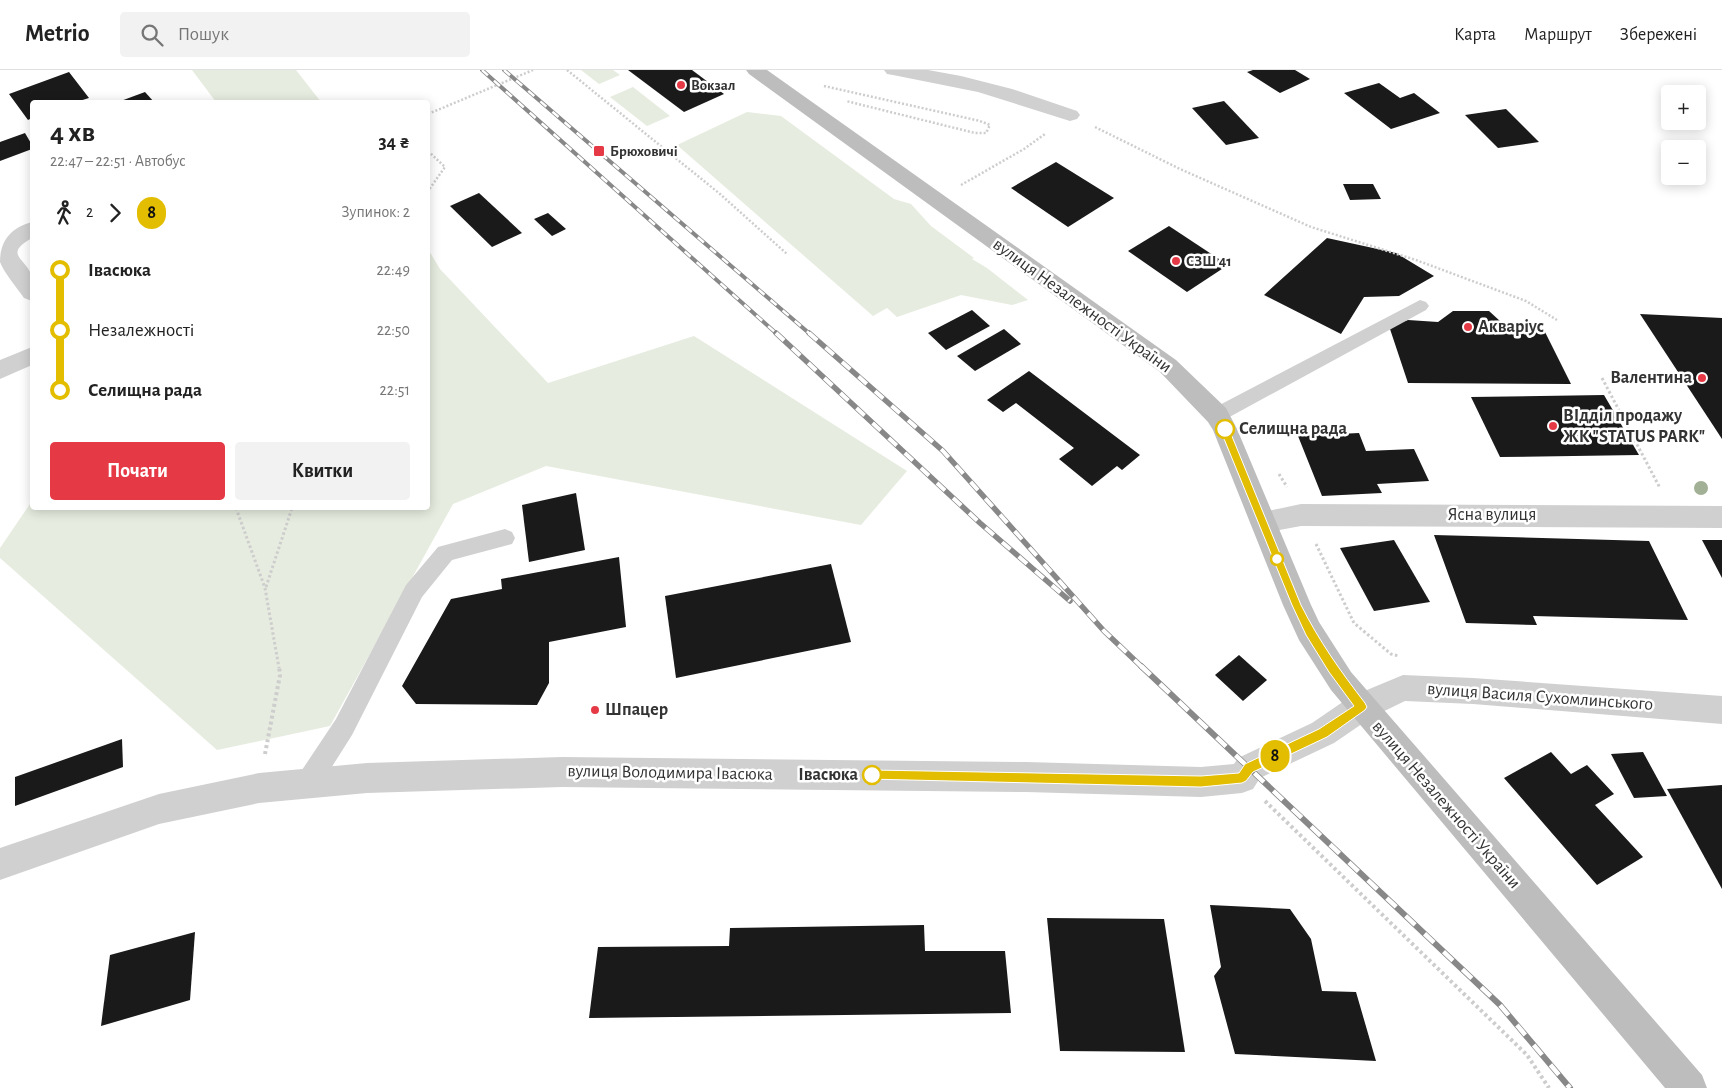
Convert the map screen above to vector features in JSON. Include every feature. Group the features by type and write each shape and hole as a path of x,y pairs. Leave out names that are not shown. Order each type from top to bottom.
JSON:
{"main road":[{"name":"вулиця Незалежності України","path":"755,70 1168,366 1216,415 1225,429 1262,522 1309,631 1337,675 1361,707 1689,1088"}],"street":[{"path":"893,70 924,74 980,86 1033,101 1070,115"},
{"path":"30,230 14,239 7,248 7,256 30,290"},
{"path":"0,370 30,357"},
{"name":"Ясна вулиця","path":"1262,522 1301,514 1722,516"},
{"name":"вулиця Василя Сухомлинського","path":"1361,707 1403,688 1473,690 1722,710"},
{"path":"1242,778 1249,768 1323,733 1361,707"},
{"name":"вулиця Володимира Івасюка","path":"0,864 159,809 259,788 367,778 562,772 1026,777 1201,782 1242,778"}],"lane":[{"path":"1216,415 1420,306"},
{"path":"307,784 344,727 414,591 444,553 505,538"}],"path":[{"path":"430,113 533,70"},
{"path":"567,70 720,194 787,254"},
{"path":"822,85 980,121 990,125 986,133 975,133 843,100"},
{"path":"934,200 1024,149 1070,115 1180,169 1310,227 1416,260 1526,301 1557,320"},
{"path":"430,153 445,167 430,188"},
{"path":"1602,378 1675,516"},
{"path":"237,510 265,588 280,675 259,788"},
{"path":"265,588 291,510"},
{"path":"1242,778 1527,1055 1549,1088"}],"shaded area":[{"path":"192,70 296,70 319,100 214,100"},
{"path":"581,70 613,70 620,75 599,84"},
{"path":"633,87 670,116 647,126 610,97"},
{"path":"747,112 781,116 894,199 911,204 931,226 1028,300 1012,305 961,295 897,317 887,308 873,316 677,145"},
{"path":"430,252 440,269 548,383 694,336 907,471 861,525 546,466 453,504 330,726 217,750 0,558 0,548 30,504 30,510 430,510"}],"building":[{"name":"Вокзал","path":"628,70 692,70 724,94 684,112"},
{"path":"1253,70 1295,70 1310,79 1280,93 1247,72"},
{"path":"69,72 89,98 82,100 30,100 30,119 28,120 9,94"},
{"path":"1379,83 1400,98 1414,93 1440,113 1391,129 1344,93"},
{"path":"145,92 152,100 123,100"},
{"path":"1224,101 1259,138 1226,145 1192,108"},
{"path":"1506,109 1539,142 1498,148 1465,115"},
{"path":"25,133 30,142 30,150 0,161 0,142"},
{"path":"1056,162 1114,198 1068,227 1011,188"},
{"path":"1343,184 1373,184 1381,199 1350,200"},
{"path":"479,193 522,233 492,247 450,206"},
{"path":"548,213 566,229 552,236 534,219"},
{"path":"1169,226 1228,265 1187,292 1128,251"},
{"path":"1327,238 1396,253 1434,276 1399,296 1364,297 1341,334 1264,295"},
{"path":"972,310 990,326 946,350 928,333"},
{"path":"1453,311 1489,311 1512,332 1545,332 1571,384 1408,383 1389,326 1408,320 1438,322"},
{"name":"Валентина","path":"1640,314 1722,318 1722,439"},
{"path":"1004,329 1021,344 975,371 957,356"},
{"path":"1029,371 1140,455 1122,470 1117,466 1092,486 1059,459 1074,448 1016,403 1003,412 987,400"},
{"name":"ВІдділ продажу ЖК \"STATUS PARK\"","path":"1604,395 1639,455 1500,457 1471,397"},
{"path":"1359,433 1366,451 1414,449 1429,481 1377,484 1382,493 1322,496 1298,436"},
{"path":"576,493 585,550 529,562 522,505"},
{"path":"1434,535 1649,541 1688,620 1533,616 1537,625 1466,623"},
{"path":"1394,540 1430,602 1374,611 1340,548"},
{"path":"1702,540 1722,540 1722,578"},
{"path":"619,557 626,627 549,642 549,683 537,705 416,704 402,686 451,599 502,589 501,579"},
{"path":"831,564 851,642 676,678 665,596"},
{"path":"1239,655 1267,680 1243,701 1215,675"},
{"path":"122,739 123,767 15,806 15,777"},
{"path":"1551,752 1571,774 1587,765 1614,794 1595,805 1643,857 1597,885 1504,778"},
{"path":"1643,752 1667,796 1634,798 1611,754"},
{"path":"1722,785 1722,889 1667,789"},
{"path":"1210,905 1290,909 1311,939 1322,991 1356,992 1376,1061 1235,1054 1214,976 1221,967"},
{"path":"1047,918 1164,919 1185,1052 1060,1051"},
{"path":"924,925 925,951 1005,951 1011,1013 589,1018 598,947 729,946 730,928"},
{"path":"195,932 190,1000 101,1026 110,955"}],"railway":[{"path":"482,70 777,334"},
{"path":"504,70 810,334"},
{"path":"776,333 980,523 1070,601"},
{"path":"809,333 943,451 1104,631 1143,668"},
{"path":"1141,666 1500,1005 1570,1088"}],"bus line":[{"name":"8","path":"872,775 1201,782 1242,778 1249,768 1323,733 1361,707 1324,656 1309,631 1225,429"}],"place":[{"name":"Вокзал","path":"681,85"},
{"name":"Брюховичі","path":"599,151"},
{"name":"СЗШ 41","path":"1176,261"},
{"name":"Акваріус","path":"1468,327"},
{"name":"Валентина","path":"1702,378"},
{"name":"ВІдділ продажу ЖК \"STATUS PARK\"","path":"1553,426"},
{"name":"Селищна рада","path":"1225,429"},
{"name":"Шпацер","path":"595,710"},
{"name":"Івасюка","path":"872,775"}]}
